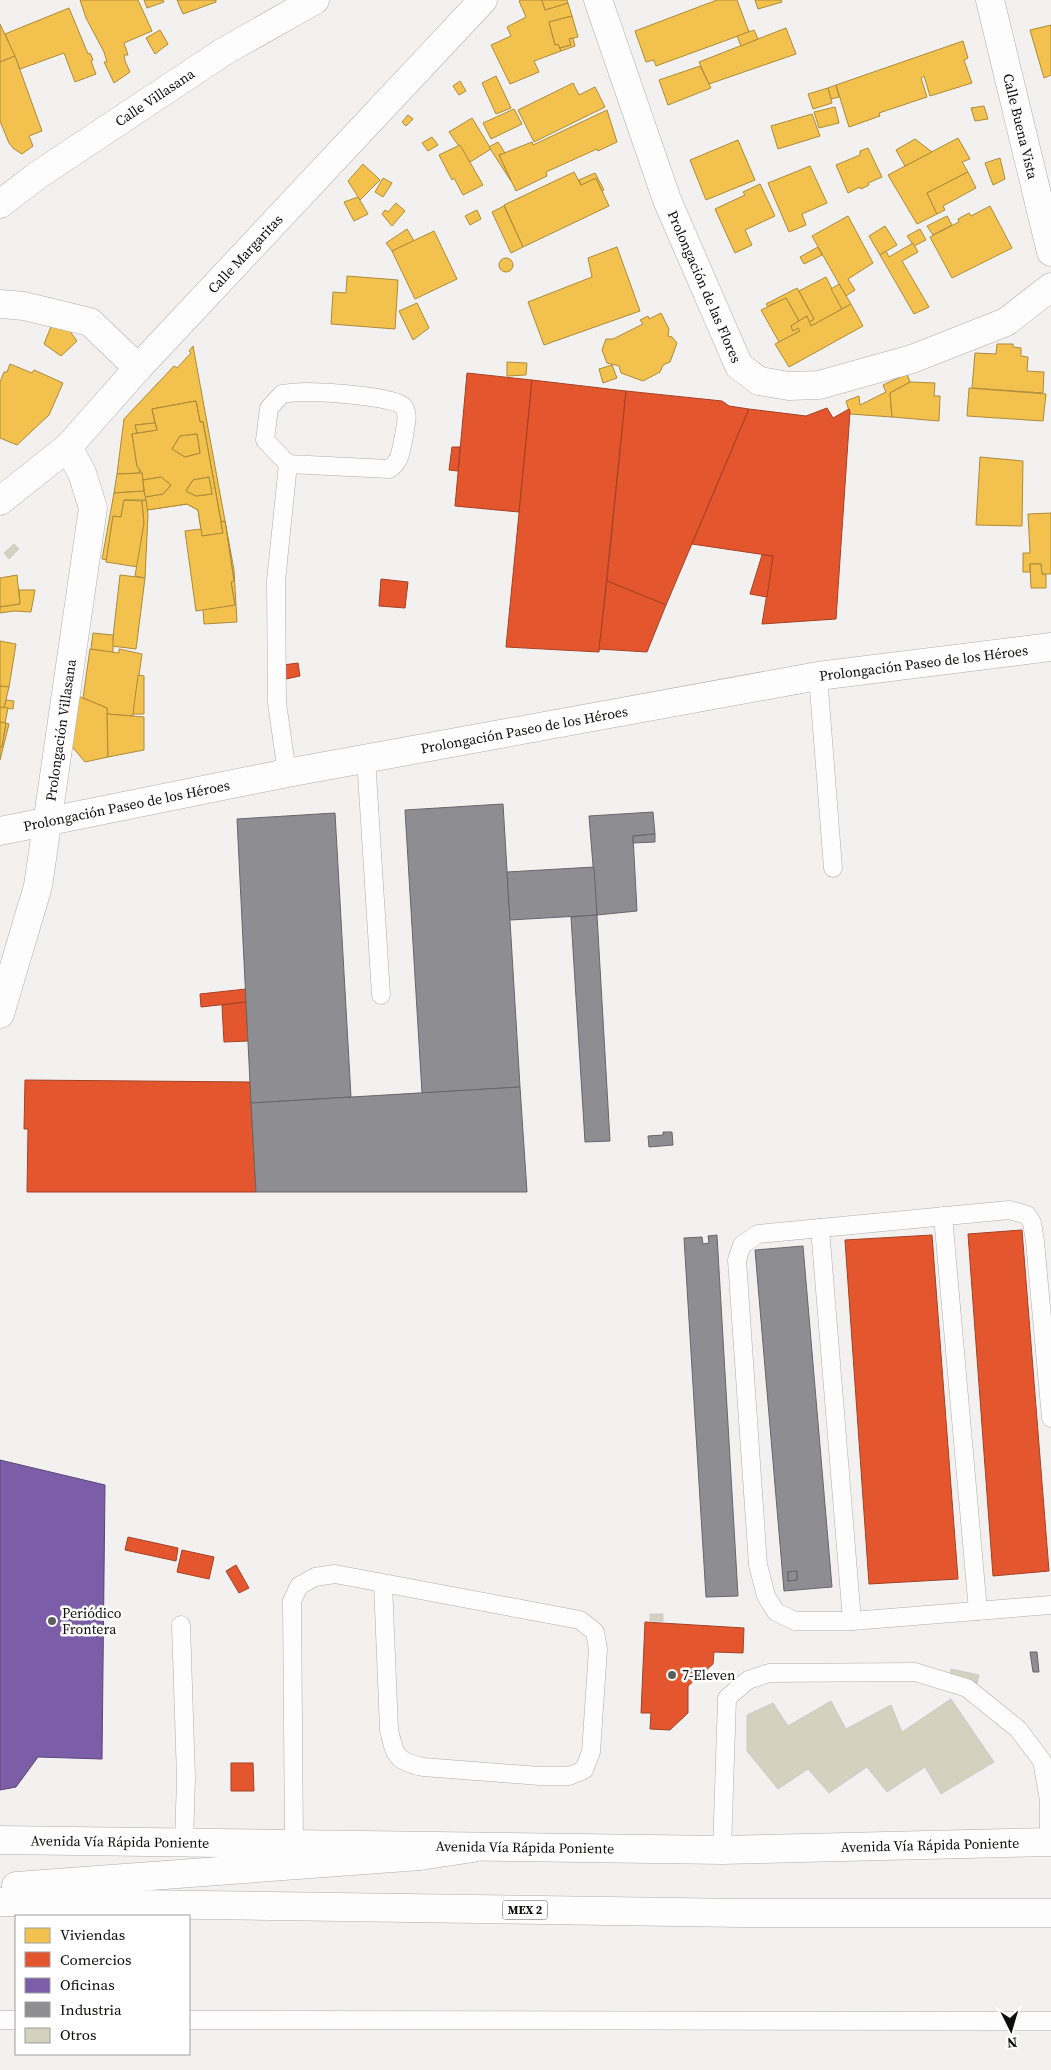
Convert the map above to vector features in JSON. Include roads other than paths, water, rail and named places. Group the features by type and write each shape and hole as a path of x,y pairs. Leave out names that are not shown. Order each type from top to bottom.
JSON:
{"main road":[{"name":"Calle Villasana","path":"0,204 38,175 223,52 316,0"},
{"name":"Calle Margaritas","path":"0,501 68,447 138,368 483,0"},
{"name":"Prolongación de las Flores","path":"598,0 666,200 739,366 759,381 789,386 819,385 912,359 1006,322 1051,287"},
{"name":"Calle Buena Vista","path":"990,0 1051,252"},
{"path":"0,304 24,306 90,322 138,368"},
{"name":"Prolongación Villasana","path":"0,1014 38,886 93,508 82,473 68,447"},
{"name":"Prolongación Paseo de los Héroes","path":"0,831 286,773 818,676 1051,647"},
{"name":"Avenida Vía Rápida Poniente","path":"0,1840 722,1850 1050,1842"},
{"path":"0,1887 420,1856 473,1848"},
{"name":"MEX 2","path":"0,1902 741,1913 1051,1912"}],"lane":[{"path":"286,773 277,703 276,581 288,464 265,440 269,408 282,394 304,392 394,400 404,407 407,416 400,456 396,464 389,469 288,464"},
{"path":"818,676 834,868"},
{"path":"366,758 381,995"},
{"path":"1051,1418 1032,1223 1027,1215 1010,1210 758,1234 742,1245 737,1260 758,1565 766,1596 776,1612 795,1621 852,1620 1051,1605"},
{"path":"943,1216 978,1611"},
{"path":"820,1228 852,1620"},
{"path":"294,1844 292,1601 299,1586 315,1577 335,1574 383,1583 580,1620 595,1632 598,1649 591,1752 584,1770 568,1776 540,1776 423,1767 405,1763 394,1752 390,1730 383,1583"},
{"path":"181,1625 186,1778 184,1842"},
{"path":"722,1850 726,1698 748,1680 769,1673 914,1672 967,1688 1018,1729 1042,1761 1050,1800 1050,1842"},
{"path":"0,2020 15,2020"},
{"path":"190,2020 1051,2021"}],"place":[{"name":"Periódico Frontera","path":"52,1621"},
{"name":"7-Eleven","path":"672,1675"}]}
